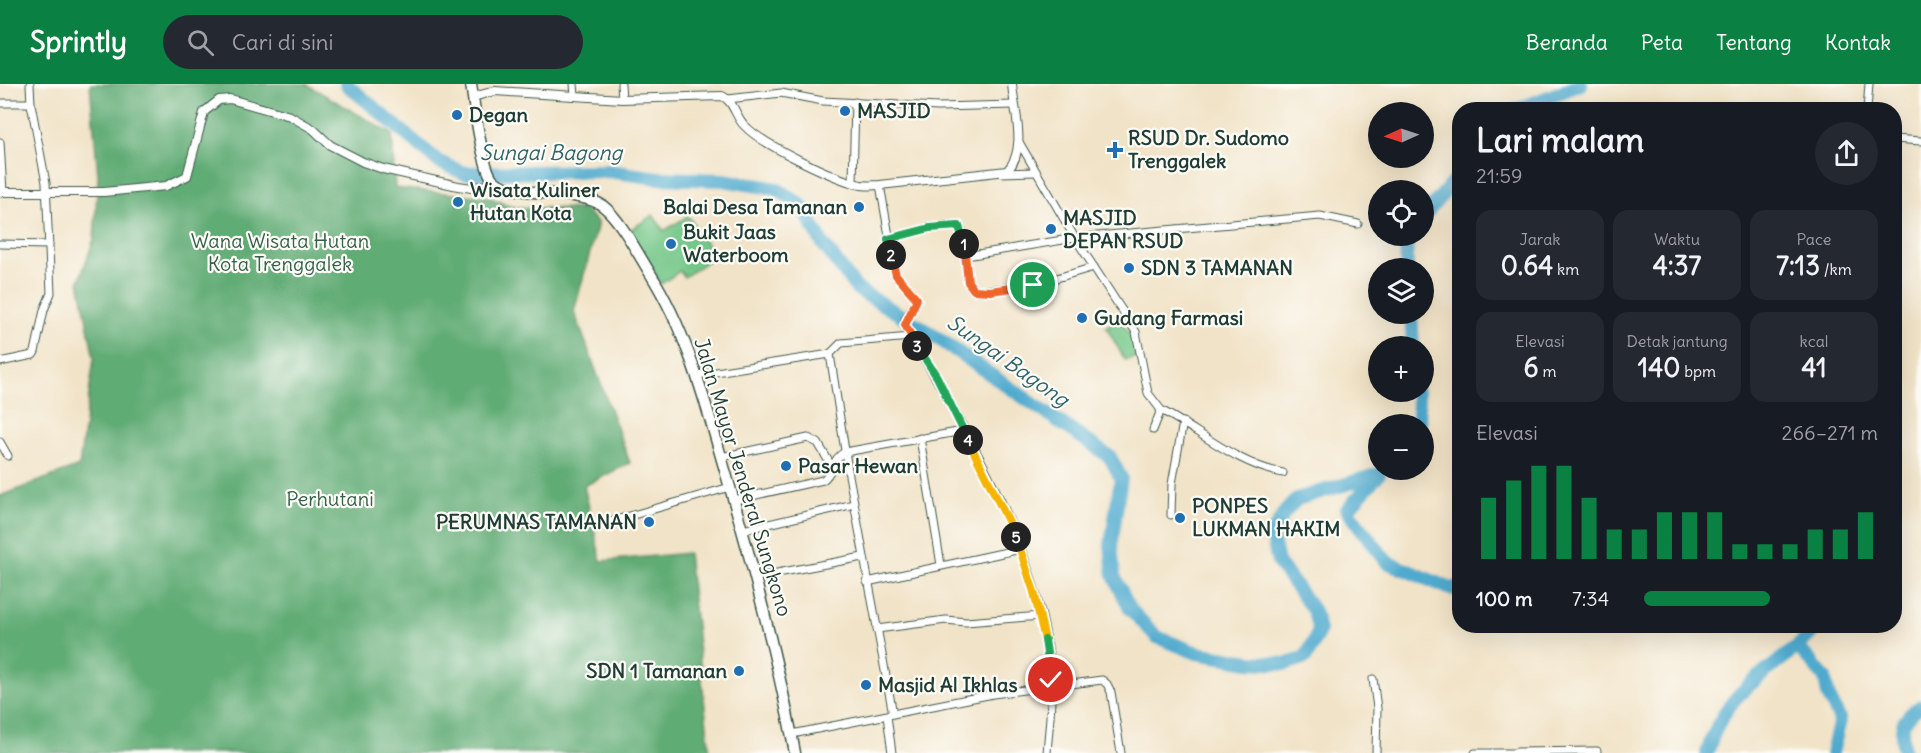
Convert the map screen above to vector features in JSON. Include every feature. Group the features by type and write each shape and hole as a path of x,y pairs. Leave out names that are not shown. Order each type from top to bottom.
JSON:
{"highway":[{"path":"471,84 480,139 494,180"},
{"name":"Jalan Mayor Jenderal Sungkono","path":"494,180 533,192 591,199 603,206 651,274 681,335 697,375 756,576 795,753"}],"street":[{"path":"0,362 33,355 44,309 51,293 44,167 31,103 30,84"},
{"path":"574,84 575,95"},
{"path":"621,84 622,99"},
{"path":"1002,173 1014,164 1018,156 1019,142 1012,84"},
{"path":"1868,102 1869,84"},
{"path":"473,97 495,91 537,88 575,95 622,99 722,96 728,99 744,126 782,151 853,182 880,185 1035,172"},
{"path":"728,99 781,93 823,101 938,107 1014,105"},
{"path":"0,142 1,192 46,194 104,192 166,186 176,183 189,171 204,112 219,99 230,99 290,116 313,129 330,145 363,162 383,169 472,188 494,180"},
{"path":"853,182 855,102"},
{"path":"0,103 31,103"},
{"path":"1902,140 1921,141"},
{"path":"1019,142 1075,238 1136,332 1148,393 1161,410 1248,462 1283,474"},
{"path":"880,185 896,275 914,293 918,302 905,320 906,328 937,377 1021,549 1041,616 1050,669 1047,753"},
{"path":"966,256 1075,238 1320,216 1358,224"},
{"path":"888,239 930,228 956,225 963,232 970,285 979,291 1033,285 1094,267"},
{"path":"0,244 49,244"},
{"path":"697,375 830,354 841,343 911,337"},
{"path":"830,354 867,582 877,629 890,715 892,753"},
{"path":"1153,430 1161,410"},
{"path":"1171,515 1172,484 1183,422"},
{"path":"734,500 823,480 838,455 845,452 963,431"},
{"path":"721,457 808,438 818,443 832,467"},
{"path":"920,438 941,565"},
{"path":"0,442 8,456"},
{"path":"609,522 730,487"},
{"path":"743,530 854,504"},
{"path":"867,582 1021,549"},
{"path":"756,576 863,557"},
{"path":"877,629 946,620 966,622 1041,616"},
{"path":"1373,679 1377,704 1376,753"},
{"path":"792,734 1050,686 1102,680 1107,684 1121,753"},
{"path":"1475,753 1597,751"}],"green space":[{"name":"Perhutani","path":"90,84 306,84 392,134 395,188 488,197 514,207 584,209 598,223 574,311 630,463 584,486 601,561 688,553 710,753 0,753 0,496 79,466 94,358 79,281 94,239 98,176"},
{"name":"Bukit Jaas Waterboom","path":"653,215 664,231 688,216 715,256 684,277 680,271 661,284 627,232"},
{"path":"1119,318 1133,339 1138,357 1125,360 1106,327"}],"waterway":[{"name":"Sungai Bagong","path":"346,84 439,162 464,173 608,171 658,178 723,180 777,189 801,205 823,244 857,289 929,332 1110,457 1121,478 1111,545 1114,576 1130,609 1157,637 1197,653 1249,662 1285,664 1306,657 1319,631 1314,611 1278,562 1272,534 1285,512 1297,499 1368,477"},
{"path":"1536,102 1581,84"},
{"path":"1434,204 1452,183"},
{"path":"1406,246 1407,258"},
{"path":"1412,324 1412,336"},
{"path":"1418,402 1419,414"},
{"path":"1374,480 1347,510 1387,562 1452,589"},
{"path":"1707,753 1716,729 1739,694 1811,633"},
{"path":"1799,648 1825,678 1828,695 1840,720 1832,753"},
{"path":"1904,753 1903,726 1908,716 1921,706"}],"place":[{"name":"MASJID","path":"845,111"},
{"name":"Degan","path":"457,115"},
{"name":"RSUD Dr. Sudomo Trenggalek","path":"1115,150"},
{"name":"Wisata Kuliner Hutan Kota","path":"458,202"},
{"name":"Balai Desa Tamanan","path":"859,207"},
{"name":"MASJID DEPAN RSUD","path":"1051,229"},
{"name":"Bukit Jaas Waterboom","path":"671,244"},
{"name":"SDN 3 TAMANAN","path":"1129,268"},
{"name":"Gudang Farmasi","path":"1082,318"},
{"name":"Pasar Hewan","path":"786,466"},
{"name":"PONPES LUKMAN HAKIM","path":"1180,518"},
{"name":"PERUMNAS TAMANAN","path":"649,522"},
{"name":"SDN 1 Tamanan","path":"739,671"},
{"name":"Masjid Al Ikhlas","path":"866,685"}],"route":[{"path":"1033,285 1003,290 974,290 968,282 964,236 962,229 956,225 930,228 888,239 896,275 903,286 912,291 918,302 905,320 906,328 937,377 1021,549 1041,616 1051,680"}],"park label":[{"name":"Wana Wisata Hutan Kota Trenggalek","path":"280,252"}]}
